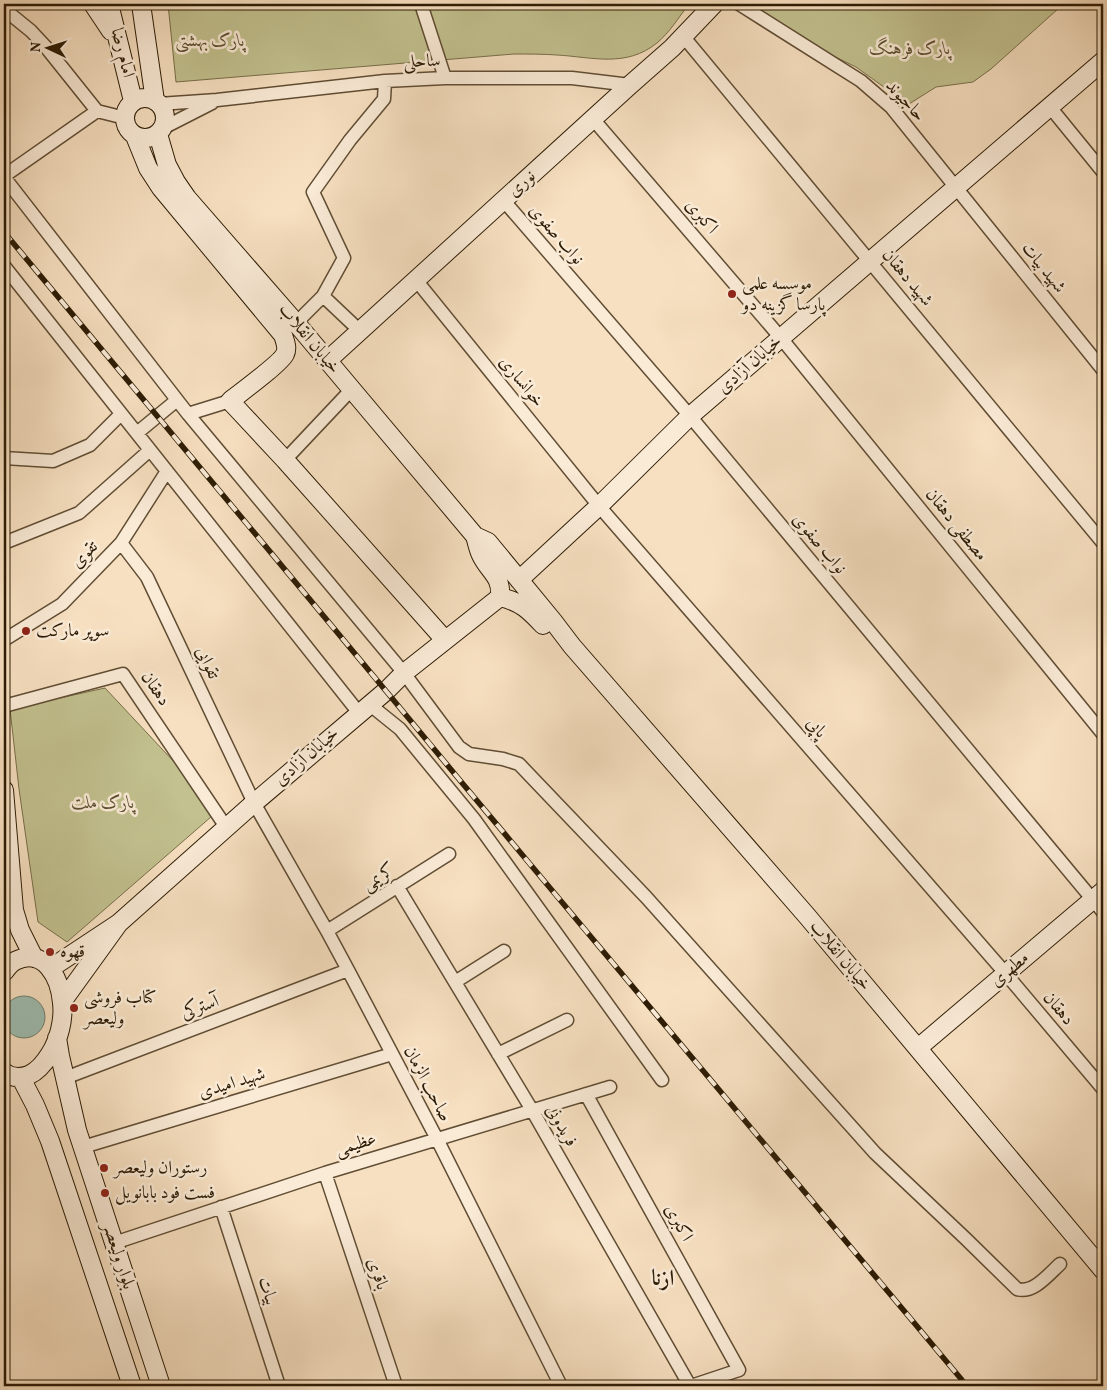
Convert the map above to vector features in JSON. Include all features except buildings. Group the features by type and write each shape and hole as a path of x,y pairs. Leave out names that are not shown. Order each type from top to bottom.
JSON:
{"main road":[{"path":"93,4 121,47"},
{"name":"امام رضا","path":"109,4 133,102"},
{"name":"امام رضا","path":"141,4 157,102"},
{"name":"نوری","path":"328,360 672,48 714,4"},
{"name":"خیابان آزادی","path":"519,580 599,506 690,416 1103,61"},
{"path":"144,98 157,102 165,115 165,122 160,131 151,138 135,136 128,129 125,118 128,107 133,102 144,98"},
{"name":"خیابان انقلاب","path":"160,131 167,165 187,198 328,360 351,390 475,536 481,556 499,581 501,587 500,598 523,605 546,629 572,646"},
{"name":"خیابان انقلاب","path":"135,136 148,168 161,188 283,335 287,345 285,354 278,362 230,401"},
{"path":"230,401 445,640"},
{"name":"خیابان انقلاب","path":"475,536 488,542 572,646 807,916 1103,1270"},
{"name":"خیابان آزادی","path":"119,923 226,827 404,673 500,598"},
{"path":"4,790 14,910 23,937 34,958"},
{"name":"مطهری","path":"918,1048 1006,974 1100,901"},
{"path":"51,968 119,923"},
{"path":"62,1002 119,923"},
{"path":"4,972 13,962 27,957 40,959 51,968 58,984 62,1002 61,1023 56,1044 46,1061 34,1073 21,1078 8,1076 4,1072"},
{"name":"بلوار ولیعصر","path":"57,1038 77,1130 161,1386"},
{"name":"بلوار ولیعصر","path":"21,1078 50,1141 132,1386"},
{"path":"50,1141 77,1130"}],"street":[{"path":"421,4 445,78"},
{"name":"حاجیوند","path":"739,4 861,81 891,107 956,188"},
{"path":"4,9 31,31 45,46 97,111 125,118"},
{"name":"شهید دهقان","path":"683,36 1103,543"},
{"name":"ساحلی","path":"157,102 217,100 385,81 445,78 572,78 630,85"},
{"path":"296,323 323,296 344,258 313,192 350,140 384,98 385,81"},
{"path":"160,131 217,100"},
{"path":"1050,107 1103,172"},
{"path":"97,111 4,176 188,414 404,673 459,747 469,754 503,759 519,764 646,897 875,1153 1016,1289 1022,1291 1033,1287 1060,1264"},
{"name":"اکبری","path":"594,119 781,338"},
{"name":"شهید بیات","path":"956,188 1103,370"},
{"name":"نواب صفوی","path":"504,201 690,416 1100,901"},
{"path":"4,266 167,471 364,709 400,729 474,818 662,1080"},
{"name":"خوانساری","path":"416,280 599,506"},
{"path":"323,296 360,331"},
{"name":"مصطفی دهقان","path":"781,338 1103,734"},
{"path":"285,460 351,390"},
{"path":"137,433 177,400"},
{"path":"188,414 230,401"},
{"path":"4,458 53,460 90,444 121,414"},
{"path":"4,543 78,513 150,450"},
{"name":"تقوی","path":"4,640 62,604 122,542 167,471"},
{"name":"پاپی","path":"599,506 1006,974"},
{"name":"تقوایی","path":"122,542 147,577 254,803"},
{"name":"دهقان","path":"4,706 123,674 226,827"},
{"name":"صاحب الزمان","path":"254,803 327,931 437,1139 561,1386"},
{"name":"کریمی","path":"327,931 449,854"},
{"name":"فریدونی","path":"398,886 532,1110 690,1386"},
{"path":"455,982 504,951"},
{"name":"آسترکی","path":"65,1078 348,970"},
{"name":"دهقان","path":"1006,974 1103,1089"},
{"path":"498,1054 567,1020"},
{"name":"شهید امیدی","path":"83,1147 392,1054"},
{"name":"عظیمی","path":"114,1243 324,1173 610,1087"},
{"name":"اکبری","path":"586,1094 739,1370 718,1382"},
{"name":"باقری","path":"324,1173 396,1386"},
{"name":"بیات","path":"221,1207 279,1386"},
{"path":"690,1386 718,1382"}],"green space":[{"name":"پارک بهشتی","path":"168,4 689,4 657,43 633,56 621,58 596,59 514,54 176,82"},
{"name":"پارک فرهنگ","path":"750,4 1056,4 1059,8 991,69 973,82 936,87 909,104 903,105 888,90 856,67 821,50"},
{"name":"پارک ملت","path":"105,688 219,810 67,942 38,922 19,789 10,709"}],"shaded area":[{"path":"28,996 36,999 42,1005 45,1017 42,1029 36,1035 20,1038 12,1035 6,1029 3,1013 6,1005 12,999"}],"railway":[{"path":"4,232 967,1386"}],"place":[{"name":"موسسه علمی پارسا گزینه دو","path":"732,294"},
{"name":"سوپر مارکت","path":"26,631"},
{"name":"قهوه","path":"50,952"},
{"name":"کتاب فروشی ولیعصر","path":"74,1008"},
{"name":"رستوران ولیعصر","path":"104,1168"},
{"name":"فست فود بابانویل","path":"105,1193"}],"district":[{"name":"ازنا","path":"663,1279"}]}
